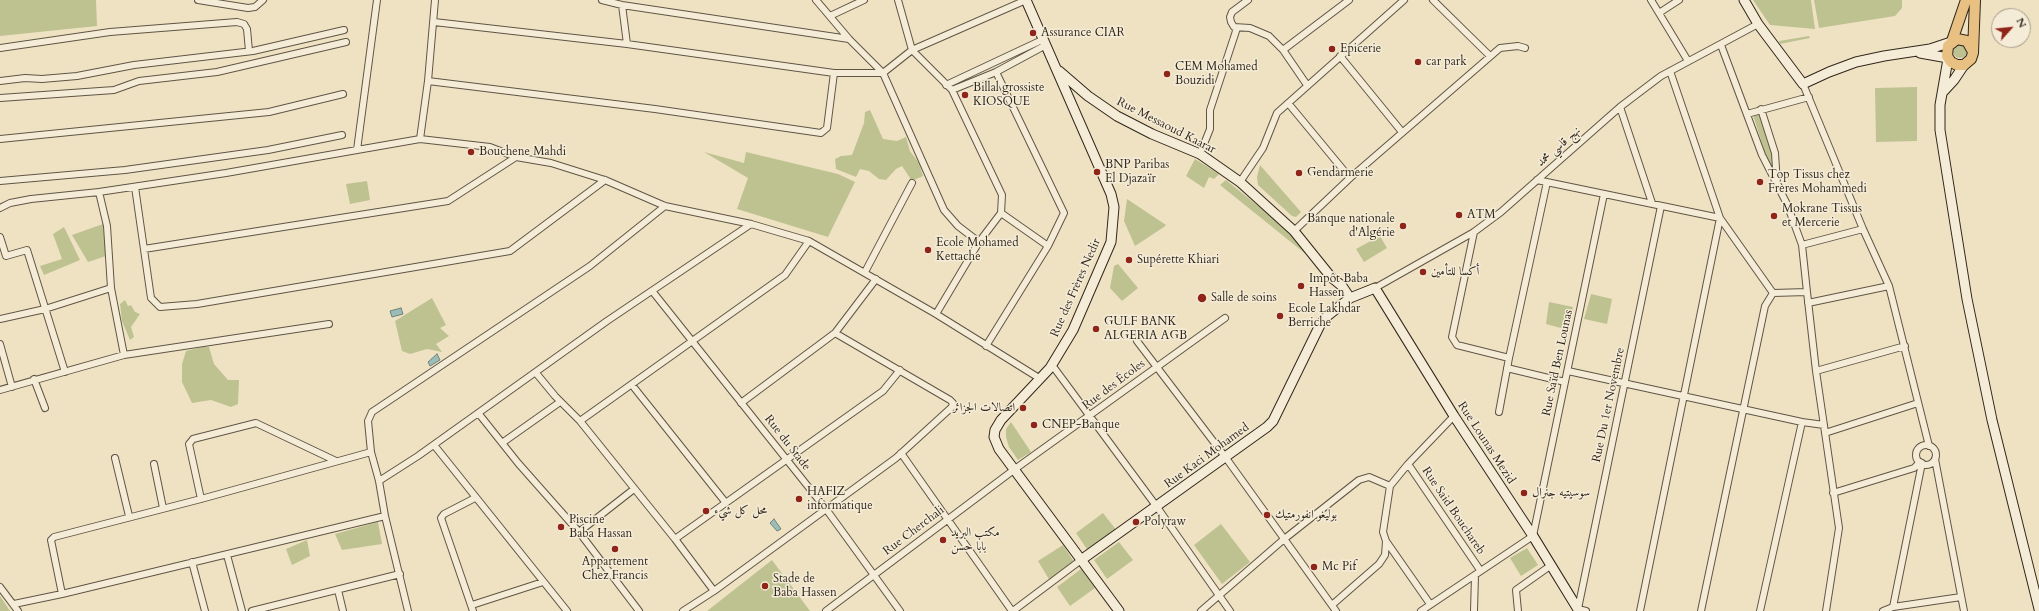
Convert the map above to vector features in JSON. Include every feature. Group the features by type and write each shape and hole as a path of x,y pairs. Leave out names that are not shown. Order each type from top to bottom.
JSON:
{"main road":[{"path":"1966,0 1952,42 1946,51 1948,59 1957,65 1964,65 1971,59 1975,0"},
{"path":"1952,42 1957,39 1967,41 1972,50"}],"street":[{"path":"198,0 248,8 259,5 263,0"},
{"path":"357,150 377,0"},
{"path":"420,139 428,81 435,0"},
{"path":"602,0 614,1 622,5 848,39"},
{"path":"816,0 848,39 883,73 944,210 958,226 979,242"},
{"path":"830,16 864,0"},
{"path":"898,0 912,50 952,90 1002,195 1001,213 979,242 936,314"},
{"path":"434,22 627,44 834,73 883,73 912,50 1026,0"},
{"name":"Rue des Frères Nedir","path":"1026,0 1108,183 1114,207 1111,242 1108,253 1073,330 1052,365 1001,420 995,430 994,437 996,443 1119,611"},
{"path":"1248,0 1232,12 1230,17 1231,22 1237,28 1250,28 1269,36 1283,50 1308,85"},
{"path":"1283,50 1349,0"},
{"path":"1240,182 1261,152 1277,113 1404,0"},
{"path":"1433,0 1490,56"},
{"path":"1651,0 1688,61"},
{"path":"1659,13 1679,0"},
{"path":"1744,0 1758,24 1803,84 1863,229 1889,286 1929,446 1936,452 1935,459 1964,611"},
{"path":"622,5 627,44"},
{"path":"0,48 110,32 237,22 244,24 247,29 249,51"},
{"name":"نهج قاسي محمد","path":"1375,288 1474,232 1501,212 1636,93 1670,71 1758,24"},
{"path":"1200,154 1210,128 1210,110 1237,28"},
{"path":"0,81 25,78 42,79 76,76 134,65 249,51 344,30"},
{"path":"0,98 114,90 139,81 218,72 346,42"},
{"path":"946,85 1045,42"},
{"path":"952,90 996,72 1045,42"},
{"path":"1803,84 1856,62 1913,52 1952,42"},
{"path":"1721,45 1762,155 1787,204 1802,244 1816,371 1839,528 1839,540 1826,611"},
{"path":"1294,230 1402,132 1500,48 1507,46 1518,46 1525,48"},
{"path":"1913,52 1948,59 1940,105 1940,130 1967,299 1992,420 2039,609"},
{"path":"1340,56 1402,132"},
{"path":"1942,93 1954,80 1964,65"},
{"name":"Rue Messaoud Kaarar","path":"1056,68 1088,96 1116,116 1152,134 1200,154 1240,182 1294,230 1322,266 1342,286 1350,298"},
{"path":"1670,71 1720,218 1773,293"},
{"path":"986,346 1048,246 1064,213 996,72"},
{"path":"428,81 655,109 821,134 827,128 834,73"},
{"path":"0,139 269,112 343,94"},
{"path":"1069,98 1076,95 1088,96"},
{"path":"1747,114 1809,97"},
{"path":"1288,103 1350,178"},
{"path":"1620,107 1652,203"},
{"path":"1762,109 1775,153 1778,188"},
{"path":"0,180 133,169 268,150 342,135"},
{"path":"0,208 10,203 31,199 135,187 420,139 490,147 516,157 550,163 605,180 666,206 751,224 809,241 936,314 1039,378"},
{"path":"144,249 448,201 516,157"},
{"path":"135,187 151,298 160,307 197,304 510,251 605,180"},
{"path":"1537,180 1720,218"},
{"path":"1499,412 1509,358 1547,182"},
{"path":"865,272 912,183"},
{"path":"99,192 107,226 110,288 124,355"},
{"name":"Rue Saïd Ben Lounas","path":"1533,536 1604,194"},
{"path":"408,611 385,516 380,481 371,452 368,420 372,412 590,266 666,206"},
{"name":"Rue Du 1er Novembre","path":"1581,610 1661,206"},
{"path":"1001,213 1048,246"},
{"path":"1640,611 1685,396 1720,218"},
{"path":"380,481 478,414 607,321 653,292 751,224"},
{"path":"1802,244 1863,229"},
{"path":"1474,232 1452,337 1457,345 1509,358"},
{"path":"0,237 6,256 27,250 44,309 65,372"},
{"path":"580,421 693,342 785,275 809,241"},
{"path":"741,403 835,333 876,279"},
{"path":"1808,303 1889,286"},
{"path":"0,319 44,309 110,288"},
{"name":"Rue Kaci Mohamed","path":"1012,611 1081,560 1226,458 1273,421 1320,325 1326,317 1350,298 1375,288"},
{"name":"Rue Lounas Mezid","path":"1375,288 1454,416 1533,536 1550,566 1581,610"},
{"name":"Rue du Stade","path":"653,292 826,509 900,611"},
{"path":"1773,293 1807,292"},
{"path":"1701,611 1765,306 1773,293"},
{"name":"Rue des Écoles","path":"1016,469 1225,318"},
{"path":"0,390 34,379 65,372 124,355 329,324"},
{"path":"683,611 714,591 901,453 952,407 953,404 950,400 835,333"},
{"path":"1137,340 1226,458 1283,540 1336,611"},
{"path":"0,344 12,386"},
{"path":"1816,371 1905,346"},
{"path":"1052,365 1088,418 1157,507 1230,611"},
{"path":"1507,368 1565,382"},
{"path":"675,539 883,391 900,370"},
{"path":"1568,371 1802,422 1824,425"},
{"path":"536,373 560,402 580,421 675,539 714,591"},
{"path":"34,379 45,408"},
{"path":"632,385 726,503"},
{"path":"502,443 560,402"},
{"path":"1825,433 1918,403"},
{"path":"478,414 579,532 639,611"},
{"path":"1430,604 1386,541 1383,532 1390,486 1408,464 1454,416"},
{"path":"1760,611 1802,422"},
{"path":"201,499 189,444 193,439 256,423 336,461"},
{"path":"434,445 456,470 475,498 567,611"},
{"path":"1893,607 1921,463 1917,456 1919,449 1929,446"},
{"path":"62,594 52,538 371,452"},
{"path":"901,453 1012,611"},
{"path":"115,458 129,516"},
{"path":"1833,493 1914,468 1921,463 1929,464 1935,459"},
{"path":"154,464 164,508"},
{"name":"Rue Said Bouchareb","path":"1408,464 1478,572"},
{"name":"Rue Cherchali","path":"826,611 1016,469"},
{"path":"1201,611 1283,540 1359,480 1369,477 1390,486"},
{"path":"579,532 634,489"},
{"path":"475,498 444,514 441,518 472,608 544,582"},
{"path":"14,604 227,555 385,516"},
{"path":"1422,611 1430,604 1533,536"},
{"path":"1332,605 1379,564 1385,555 1386,541"},
{"path":"227,555 242,611"},
{"path":"192,562 205,611"},
{"path":"1518,611 1516,590 1550,566"},
{"path":"1474,611 1478,572"},
{"path":"252,611 400,574"},
{"path":"0,587 18,611"},
{"path":"338,590 343,611"},
{"path":"1883,611 1893,607 1962,597"}],"green space":[{"path":"0,0 96,0 97,26 0,36"},
{"path":"1753,0 1811,0 1815,29 1770,25"},
{"path":"1814,0 1902,0 1902,8 1895,16 1819,28"},
{"path":"1809,36 1810,38 1780,44 1779,41"},
{"path":"1957,44 1963,44 1967,48 1967,54 1963,58 1957,58 1953,54 1953,48"},
{"path":"1917,87 1917,141 1876,142 1875,88"},
{"path":"870,110 883,139 897,141 906,137 910,151 919,163 923,176 912,181 902,166 896,169 886,180 879,179 869,171 860,169 856,177 836,169 835,159 841,156 852,155 864,123 865,112"},
{"path":"1759,114 1772,151 1772,168 1766,156 1753,115"},
{"path":"704,152 744,163 746,152 838,174 855,182 828,237 737,209 748,178"},
{"path":"1195,159 1219,174 1214,179 1209,177 1204,188 1186,176"},
{"path":"1260,165 1301,212 1296,217 1292,216 1258,185 1257,177"},
{"path":"1226,180 1289,231 1308,253 1307,255 1220,185"},
{"path":"367,181 370,200 350,204 346,184"},
{"path":"1127,199 1166,225 1135,246 1124,221"},
{"path":"103,224 106,256 88,262 72,235"},
{"path":"64,227 80,260 44,275 40,266 62,259 53,234"},
{"path":"1380,236 1387,248 1364,262 1356,249"},
{"path":"1118,264 1138,288 1122,301 1110,288 1114,266"},
{"path":"1591,294 1612,299 1607,324 1584,319"},
{"path":"432,298 446,325 440,328 449,336 436,344 442,352 427,349 410,354 402,351 395,321"},
{"path":"125,300 128,306 131,305 135,312 140,314 131,327 134,337 130,340 122,321 120,304"},
{"path":"1549,302 1573,307 1568,330 1546,324"},
{"path":"209,347 214,364 228,380 239,380 238,404 231,407 211,400 192,403 182,382 182,364 186,351"},
{"path":"1011,422 1031,452 1018,460 1009,447 1006,437 1006,429"},
{"path":"1103,513 1117,531 1089,552 1076,533"},
{"path":"378,522 382,544 342,550 335,534"},
{"path":"1221,524 1250,562 1222,584 1194,545"},
{"path":"307,540 310,556 292,565 286,549"},
{"path":"1119,542 1133,560 1107,579 1094,560"},
{"path":"1063,545 1074,562 1050,581 1038,561"},
{"path":"1527,548 1538,565 1521,576 1510,558"},
{"name":"Stade de Baba Hassen","path":"772,560 810,611 707,611"},
{"path":"1081,569 1095,588 1070,606 1057,587"},
{"path":"0,596 10,611 0,611"}],"water":[{"path":"401,308 403,314 392,317 390,311"},
{"path":"437,354 440,360 430,366 428,362"},
{"path":"774,519 781,529 777,531 770,523"}],"place":[{"name":"Assurance CIAR","path":"1033,33"},
{"name":"Epicerie","path":"1332,49"},
{"name":"car park","path":"1418,62"},
{"name":"CEM Mohamed Bouzidi","path":"1167,74"},
{"name":"Billal grossiste KIOSQUE","path":"965,95"},
{"name":"Bouchene Mahdi","path":"471,152"},
{"name":"BNP Paribas El Djazaïr","path":"1097,172"},
{"name":"Gendarmerie","path":"1299,173"},
{"name":"Top Tissus chez Frères Mohammedi","path":"1760,182"},
{"name":"ATM","path":"1459,215"},
{"name":"Mokrane Tissus et Mercerie","path":"1774,216"},
{"name":"Banque nationale d'Algérie","path":"1403,226"},
{"name":"Ecole Mohamed Kettache","path":"928,250"},
{"name":"Supérette Khiari","path":"1129,260"},
{"name":"أكسا للتأمين","path":"1423,272"},
{"name":"Impôt Baba Hassen","path":"1301,286"},
{"name":"Salle de soins","path":"1202,298"},
{"name":"Ecole Lakhdar Berriche","path":"1280,316"},
{"name":"GULF BANK ALGERIA AGB","path":"1096,329"},
{"name":"اتصالات الجزائر","path":"1023,408"},
{"name":"CNEP-Banque","path":"1034,425"},
{"name":"سوسيتيه جنرال","path":"1524,493"},
{"name":"HAFIZ informatique","path":"799,499"},
{"name":"محل كل شيء","path":"706,511"},
{"name":"بوليغو انفورمتيك","path":"1267,515"},
{"name":"Polyraw","path":"1136,522"},
{"name":"Piscine Baba Hassan","path":"561,527"},
{"name":"مكتب البريد بابا حسن","path":"943,540"},
{"name":"Appartement Chez Francis","path":"615,549"},
{"name":"Mc Pif","path":"1314,567"},
{"name":"Stade de Baba Hassen","path":"765,586"}]}
